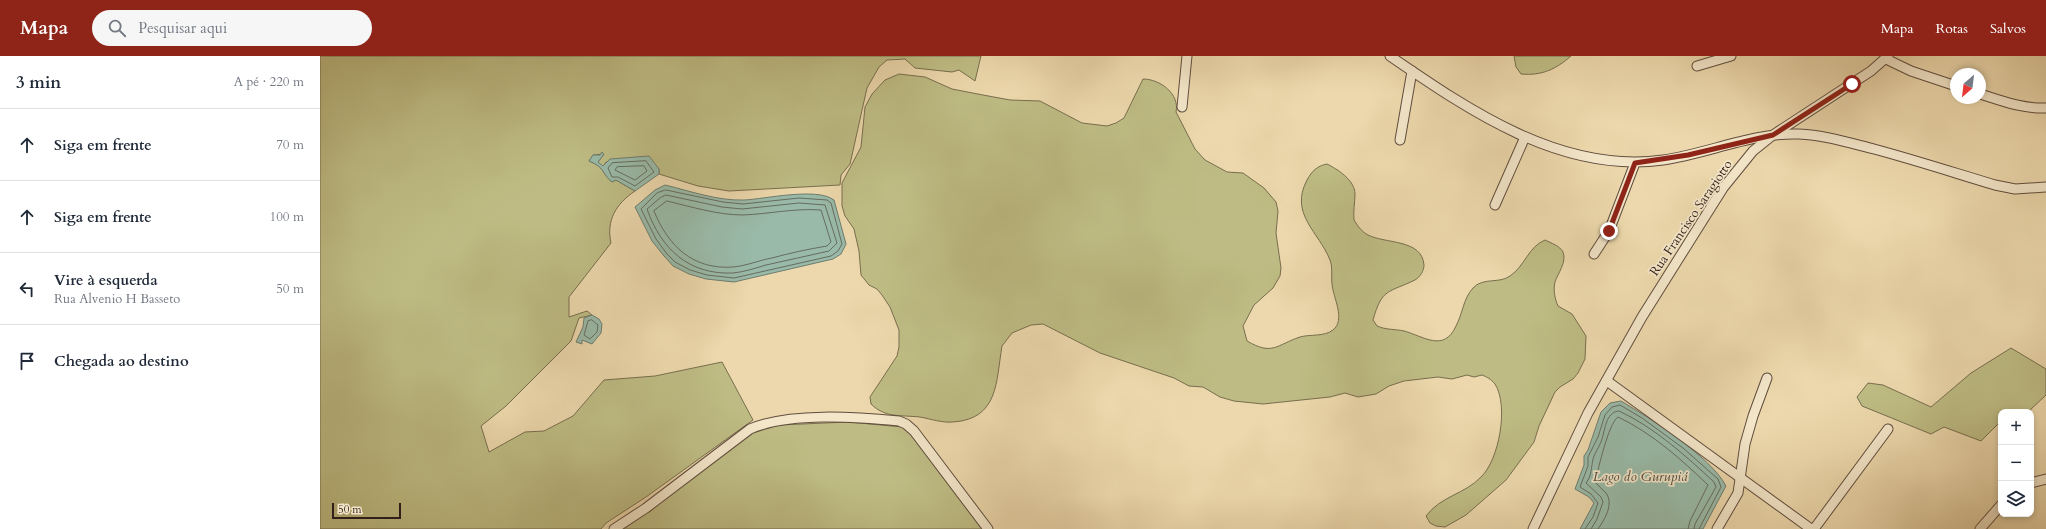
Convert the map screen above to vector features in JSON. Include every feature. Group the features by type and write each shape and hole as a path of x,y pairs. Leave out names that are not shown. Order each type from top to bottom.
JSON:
{"street":[{"path":"1182,108 1187,56"},
{"path":"1390,56 1489,118 1525,137 1585,158 1635,163 1688,155 1773,135 1798,134 1852,143 1995,185 2014,189 2046,187"},
{"path":"1698,66 1731,56"},
{"path":"1887,57 1911,71 1950,84"},
{"name":"Rua Francisco Saragiotto","path":"1533,529 1588,413 1642,317 1723,188 1752,151 1773,135 1852,84 1887,57"},
{"path":"1400,140 1412,71"},
{"path":"1986,96 2015,105 2046,108"},
{"path":"1495,205 1525,137"},
{"path":"1594,254 1609,231 1635,163"},
{"path":"1717,529 1738,493 1745,444 1753,416 1767,378"},
{"path":"1607,381 1811,529"},
{"path":"614,529 646,508 750,429 776,421 846,417 898,421 906,424 914,430 988,529"},
{"path":"1814,529 1888,429"},
{"path":"2034,482 2046,479"},
{"path":"1980,529 1998,508"}],"shaded area":[{"path":"320,56 981,56 975,81 959,70 952,72 915,68 905,59 887,60 879,67 867,88 850,164 841,175 840,185 729,191 698,186 659,174 659,169 606,162 603,167 598,162 604,154 593,155 589,161 601,168 612,182 616,180 635,191 623,201 614,213 610,227 611,243 569,297 569,317 587,311 592,315 579,318 571,341 506,406 481,426 489,452 525,432 544,431 573,416 604,380 655,376 722,362 753,420 646,497 606,523 601,529 320,529"},
{"path":"1514,56 1571,56 1560,65 1548,71 1536,74 1521,74 1516,67"},
{"path":"899,74 925,77 952,89 983,95 1010,100 1040,101 1082,123 1107,126 1124,118 1143,79 1162,85 1172,94 1175,99 1176,112 1195,149 1205,160 1227,172 1243,173 1264,188 1276,202 1278,211 1276,233 1281,268 1280,276 1273,288 1254,305 1243,326 1247,341 1263,348 1274,348 1304,336 1325,334 1337,326 1339,314 1332,284 1331,263 1303,213 1301,203 1302,192 1309,177 1318,168 1327,164 1345,176 1352,184 1355,194 1354,220 1362,230 1375,238 1410,246 1422,257 1424,267 1419,277 1392,290 1383,297 1376,310 1373,320 1377,326 1404,331 1426,339 1439,341 1445,339 1451,334 1456,326 1465,301 1473,288 1486,281 1501,280 1510,276 1515,272 1534,247 1545,240 1558,246 1563,252 1563,264 1554,285 1555,297 1558,306 1572,314 1586,336 1585,359 1578,373 1573,379 1555,392 1539,426 1534,442 1506,480 1466,515 1445,527 1436,526 1430,523 1426,516 1432,509 1446,499 1475,483 1487,469 1497,446 1501,419 1499,394 1495,384 1489,378 1482,375 1474,377 1467,375 1452,379 1438,377 1404,381 1389,386 1376,394 1358,397 1345,393 1330,397 1263,404 1234,401 1220,397 1203,387 1189,386 1174,378 1100,353 1043,324 1031,325 1012,333 1002,346 996,385 987,406 979,414 968,419 949,422 882,412 871,404 870,397 897,356 899,347 899,330 890,307 882,295 877,289 869,285 861,275 859,251 854,229 845,216 842,206 842,183 861,147 865,107 872,94 885,80"},
{"path":"2011,348 2046,369 2046,395 2031,409 1998,409 1998,424 1981,441 1944,427 1931,434 1862,406 1857,397 1868,383 1883,385 1931,407 1971,373"},
{"path":"848,422 903,427 911,435 982,529 622,529 651,510 730,447 752,432 779,425"}],"water":[{"path":"602,152 604,154 598,162 603,166 610,159 649,156 659,169 659,174 635,191 616,180 612,182 601,168 589,161 593,155 600,155"},
{"path":"665,185 704,195 734,200 804,194 826,196 834,200 846,244 841,254 833,259 734,282 706,279 689,274 673,266 664,256 652,241 635,207 655,190"},
{"path":"592,315 599,319 602,324 601,333 592,344 582,340 582,344 576,342 583,327 584,318"},
{"name":"Lago do Gurupiá","path":"1621,401 1648,417 1694,451 1718,475 1726,486 1703,529 1580,529 1594,503 1589,497 1575,489 1584,465 1584,456 1588,450 1601,412 1610,403"}],"route":[{"path":"1609,231 1635,163 1664,160 1773,135 1852,84"}]}
